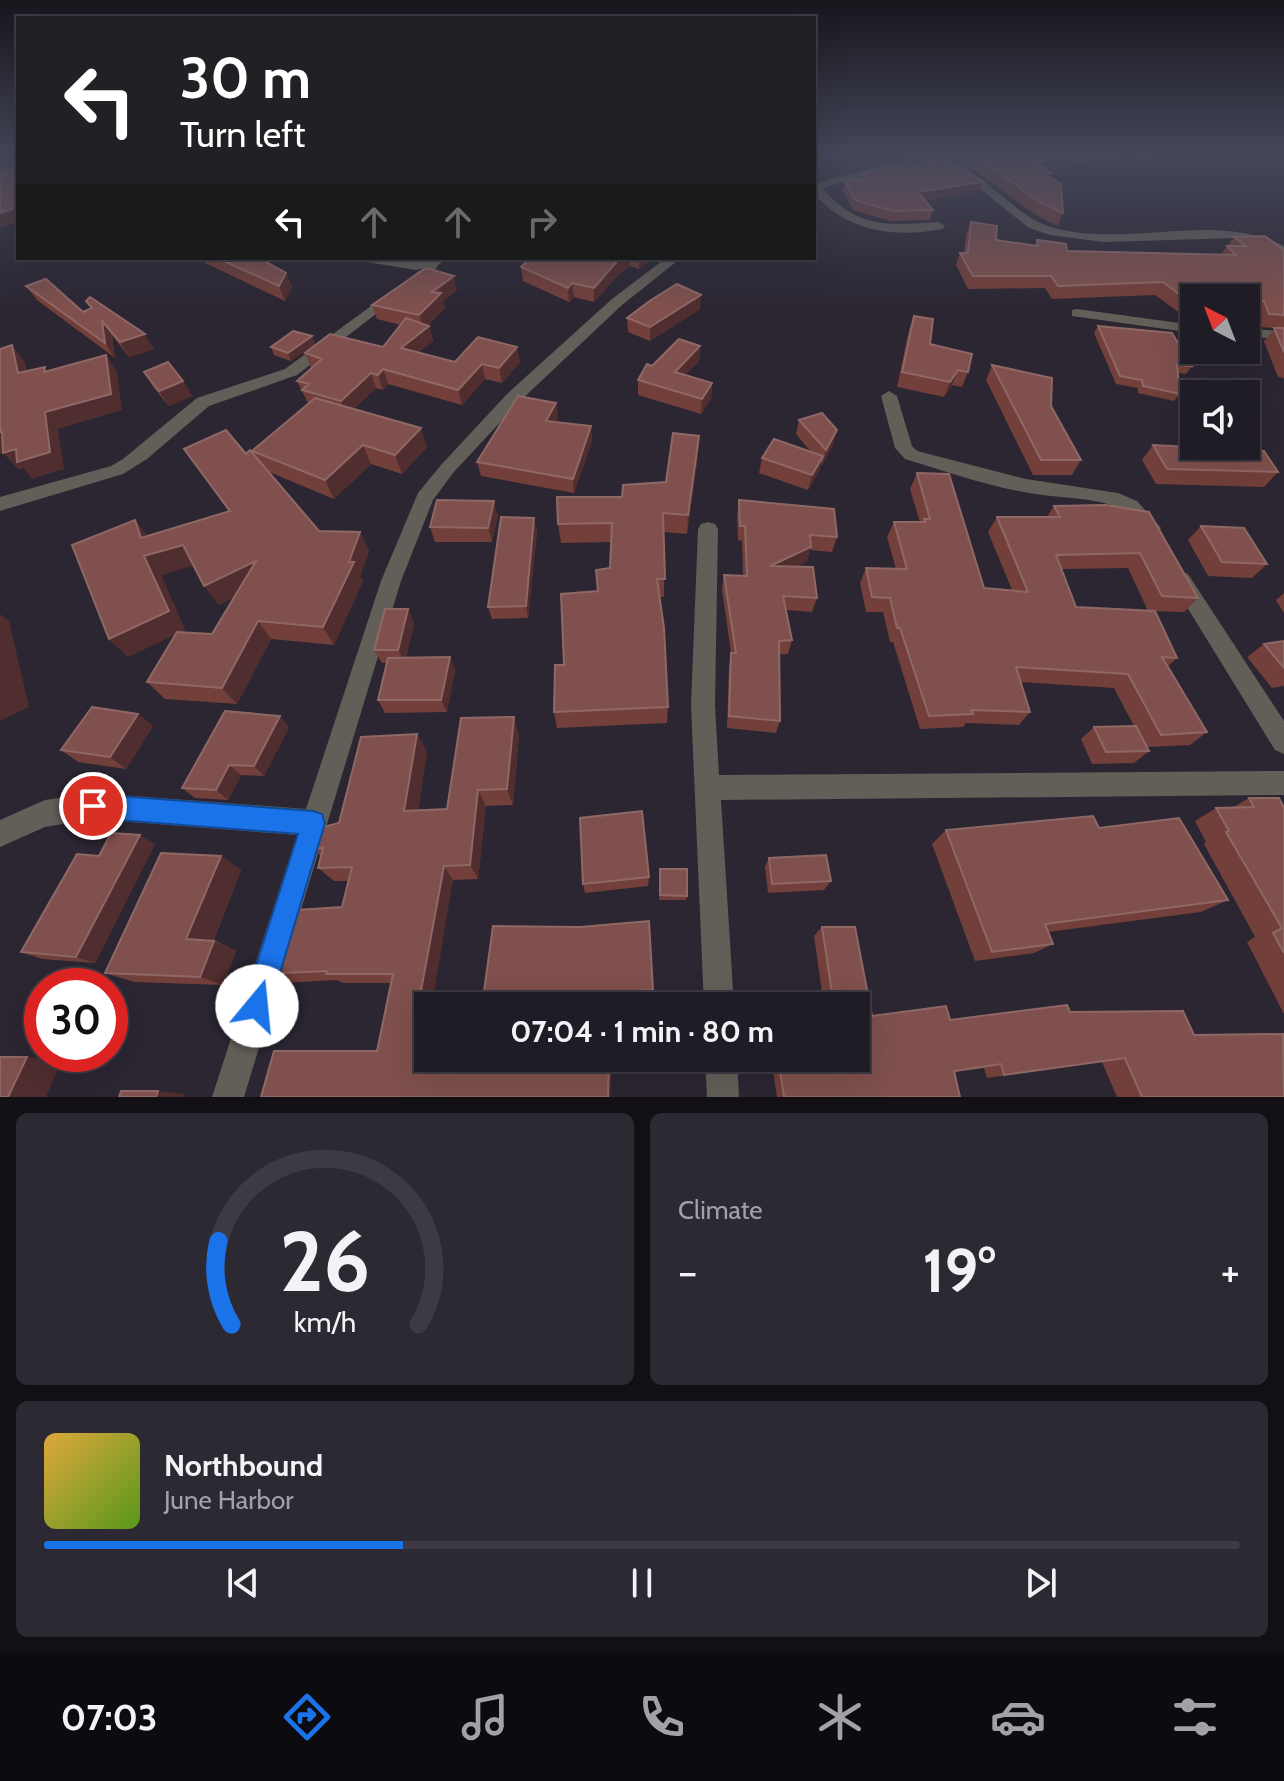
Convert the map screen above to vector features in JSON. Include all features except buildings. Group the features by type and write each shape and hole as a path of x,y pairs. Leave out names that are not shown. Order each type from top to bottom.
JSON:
{"street":[{"path":"836,205 857,224 879,228 939,226"},
{"path":"1008,205 1033,225 1044,229 1091,236 1235,234 1258,238 1284,251"},
{"path":"376,260 400,265 438,261"},
{"path":"228,1097 391,581 425,498 447,469 513,398 617,302 671,260"},
{"path":"0,504 131,463 190,410 213,398 264,384 291,372 376,307 422,278 438,261"},
{"path":"1077,313 1180,327"},
{"path":"1260,334 1284,335"},
{"path":"889,396 904,448 911,455 1026,486 1111,498 1130,506 1146,520 1284,742"},
{"path":"708,529 703,705 718,992"},
{"path":"707,788 1284,783"},
{"path":"0,834 62,807 313,823"},
{"path":"722,1072 723,1097"}],"route":[{"path":"93,806 313,823 257,1006"}]}
